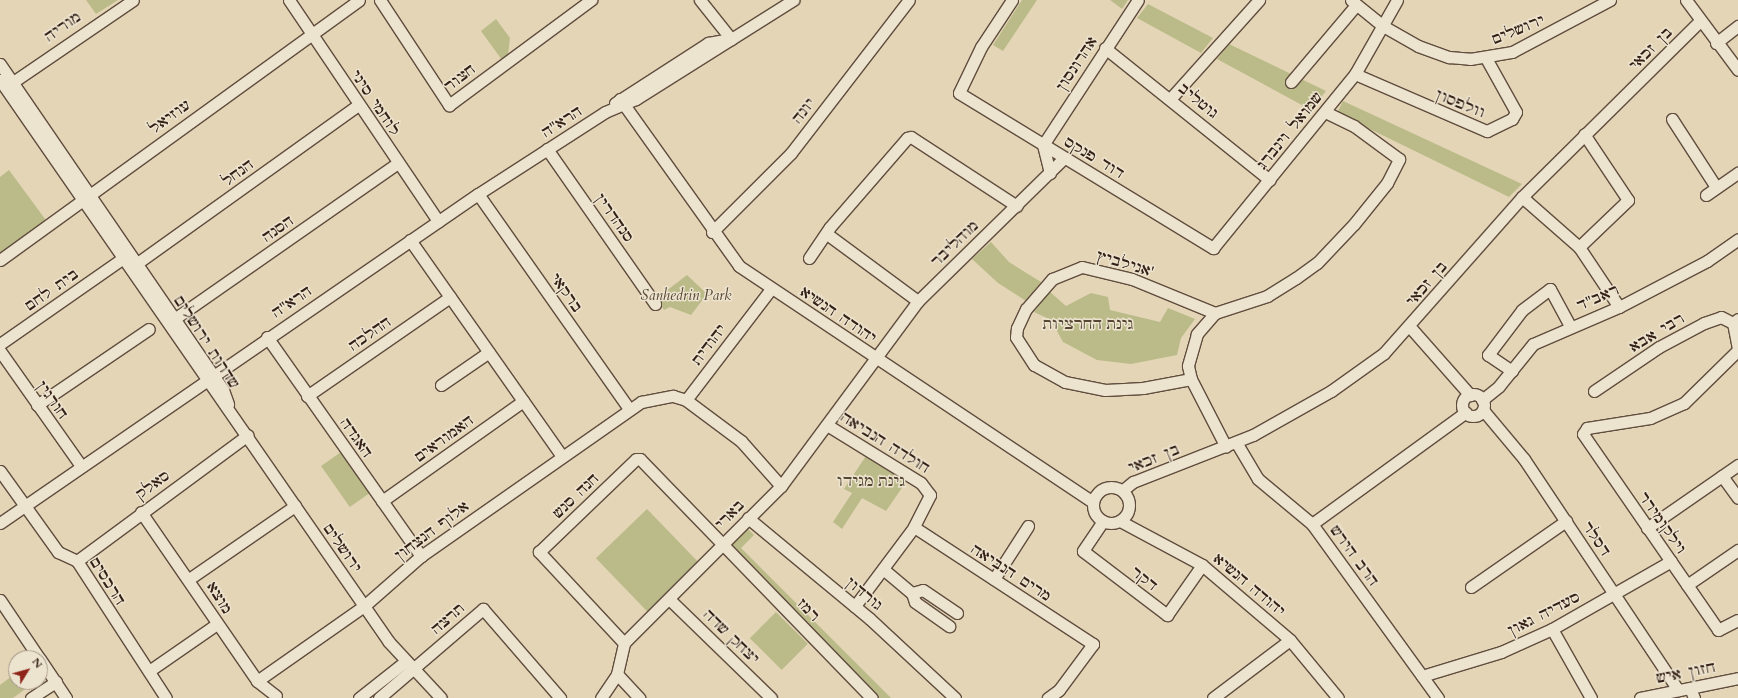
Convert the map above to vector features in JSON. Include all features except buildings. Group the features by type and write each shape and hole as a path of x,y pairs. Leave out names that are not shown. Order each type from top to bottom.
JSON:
{"street":[{"name":"מוריה","path":"4,82 133,0"},
{"name":"לוחמי סיני","path":"289,0 312,33 357,106 438,221"},
{"name":"עוזיאל","path":"0,260 359,0"},
{"name":"חצור","path":"380,0 449,105 591,0"},
{"path":"700,0 731,39"},
{"name":"הרא\"ה","path":"621,102 636,99 793,0"},
{"name":"יונה","path":"712,232 791,153 909,0"},
{"name":"דוד פנקס","path":"1012,0 981,47 959,93 1213,248"},
{"path":"1171,98 1259,0"},
{"name":"שמואל וינברג","path":"1213,248 1355,74 1397,0"},
{"path":"1587,0 1593,10"},
{"name":"ירושלים","path":"1353,2 1383,26 1418,46 1449,57 1486,58 1512,52 1610,0"},
{"path":"1686,0 1699,22 1738,70"},
{"name":"אהרונסון","path":"1043,145 1133,2"},
{"path":"1291,82 1353,2"},
{"path":"716,20 717,39 731,39"},
{"name":"בן זכאי","path":"1123,490 1133,482 1236,442 1356,374 1410,327 1522,197 1584,134 1699,22"},
{"path":"1716,43 1738,26"},
{"name":"הרא\"ה","path":"0,523 23,504 81,466 438,221 717,39"},
{"name":"גוטליב","path":"1105,48 1171,98 1270,180"},
{"name":"וולפסון","path":"1355,74 1487,131 1512,119 1516,112 1486,58"},
{"name":"שדרות ירושלים","path":"0,64 4,82 85,197 136,264 174,319 209,378"},
{"path":"631,115 630,108 636,99"},
{"name":"יהודה הנשיא","path":"621,102 712,232 739,266 771,289 1093,502"},
{"name":"הנחל","path":"136,264 357,106"},
{"path":"1226,446 1191,379 1188,366 1190,348 1214,313 1267,296 1317,263 1354,224 1397,165 1396,154 1325,112"},
{"path":"1672,119 1716,187"},
{"path":"1579,247 1628,200 1584,134"},
{"path":"809,258 827,234 907,138 911,137 1017,206"},
{"path":"1043,145 1050,173"},
{"name":"סנהדרין","path":"547,149 655,304"},
{"name":"מוהליבר","path":"874,357 918,302 1064,158"},
{"name":"הסנה","path":"174,319 398,163"},
{"path":"1706,195 1738,173"},
{"name":"ברקאי","path":"478,194 629,410"},
{"name":"שדרות ירושלים","path":"85,197 122,259 229,407"},
{"path":"1522,197 1579,247 1602,276 1619,306"},
{"path":"827,234 918,302"},
{"name":"ראב\"ד","path":"1483,405 1533,344 1570,326 1619,306 1707,261 1738,239"},
{"path":"410,240 562,456"},
{"name":"בית לחם","path":"0,344 122,259"},
{"name":"אנילביץ'","path":"1191,379 1143,388 1105,390 1065,382 1034,365 1016,337 1026,309 1052,279 1067,271 1082,267 1108,271 1165,292 1214,313"},
{"name":"יהודית","path":"686,400 771,289"},
{"path":"1512,371 1488,355 1522,310 1550,289 1570,326"},
{"name":"ההלכה","path":"307,396 450,297"},
{"name":"רבי אבא","path":"1594,391 1659,346 1704,322 1721,317 1735,321"},
{"path":"1735,321 1738,350"},
{"path":"1410,327 1470,395 1483,405 1476,416 1466,412 1463,403 1470,395"},
{"path":"37,405 149,329"},
{"name":"האגדה","path":"267,337 307,396 421,556"},
{"name":"וילקומירר","path":"1738,350 1684,403 1650,418 1587,428 1582,434 1718,630 1738,620"},
{"name":"חורגין","path":"0,351 81,466"},
{"path":"441,385 489,352"},
{"name":"בארי","path":"624,643 781,486 827,425 874,357"},
{"name":"אלוף הנצחון","path":"257,681 364,606 421,556 629,410 656,397 686,400"},
{"path":"686,400 741,441 781,486"},
{"name":"האמוראים","path":"382,501 523,401"},
{"name":"דסלר","path":"1483,405 1524,459 1678,690"},
{"name":"ירושלים","path":"229,407 295,506 395,649 441,698"},
{"path":"1312,524 1444,426 1466,412"},
{"name":"חולדה הנביאה","path":"827,425 927,488 929,502 914,527 855,606"},
{"name":"סאלק","path":"77,561 248,435"},
{"name":"הרב הירש","path":"1236,442 1258,479 1312,524 1438,698"},
{"name":"חנה סנש","path":"624,643 539,552 636,459 722,544"},
{"path":"1647,528 1738,465"},
{"name":"הרכסים","path":"0,471 58,552 77,561 166,698"},
{"path":"1722,476 1738,498"},
{"path":"1105,487 1123,490 1130,507 1120,521 1103,521 1095,513 1093,502 1105,487"},
{"path":"189,579 295,506"},
{"name":"מוצא","path":"142,512 257,681 276,696"},
{"name":"גורדון","path":"748,518 855,606 956,698"},
{"name":"דקר","path":"1103,521 1084,551 1167,615 1202,565"},
{"name":"יהודה הנשיא","path":"1120,521 1202,565 1290,640 1338,698"},
{"path":"1471,587 1566,521"},
{"path":"994,579 1028,526"},
{"name":"מרים הנביאה","path":"914,527 1093,644 1059,690 1048,698"},
{"name":"רמז","path":"722,544 872,698"},
{"path":"1687,585 1738,550"},
{"name":"סעדיה גאון","path":"1422,676 1501,652 1552,629 1671,562"},
{"path":"883,570 912,593 915,602 949,626"},
{"path":"912,593 923,590 957,613"},
{"name":"יצחק שדה","path":"669,599 771,698"},
{"path":"0,600 4,615 33,650"},
{"name":"תרצה","path":"379,698 410,665 483,609 560,698"},
{"path":"149,671 217,624"},
{"path":"1552,629 1591,698"},
{"path":"1213,698 1290,640"},
{"path":"605,694 616,674 624,643"},
{"path":"386,677 395,649"},
{"name":"תרצה","path":"359,698 386,677 410,665"},
{"path":"48,670 66,698"},
{"path":"616,674 639,698"},
{"name":"חזון איש","path":"1647,697 1678,690 1692,693 1738,678"},
{"path":"31,698 56,682"}],"green space":[{"path":"86,0 118,0 96,14"},
{"path":"1022,0 1037,0 1003,51 993,45"},
{"path":"1110,0 1128,0 1122,9"},
{"path":"1148,4 1213,38 1201,53 1137,18"},
{"path":"496,19 510,38 508,54 502,60 481,31"},
{"path":"1229,44 1326,91 1311,110 1217,59"},
{"path":"1343,101 1522,184 1509,197 1337,113"},
{"path":"9,170 48,223 0,258 0,177"},
{"path":"991,242 1009,262 1041,282 1026,301 998,283 972,259"},
{"name":"Sanhedrin Park","path":"687,275 707,294 691,315 670,307 664,310 657,298"},
{"name":"גינת החרציות","path":"1049,291 1066,306 1091,293 1108,297 1110,310 1160,322 1168,308 1195,319 1181,338 1177,355 1131,364 1097,360 1063,342 1051,320 1034,312"},
{"path":"344,450 373,491 350,507 321,466"},
{"name":"גינת מגידו","path":"866,456 906,482 886,511 862,498 842,529 833,522 852,493 844,489"},
{"path":"647,509 698,562 647,612 596,558"},
{"path":"746,527 754,535 741,548 891,698 876,698 728,546"},
{"path":"776,612 808,644 782,670 750,638"},
{"path":"8,679 8,690 24,690 13,698 0,698 0,685"}]}
